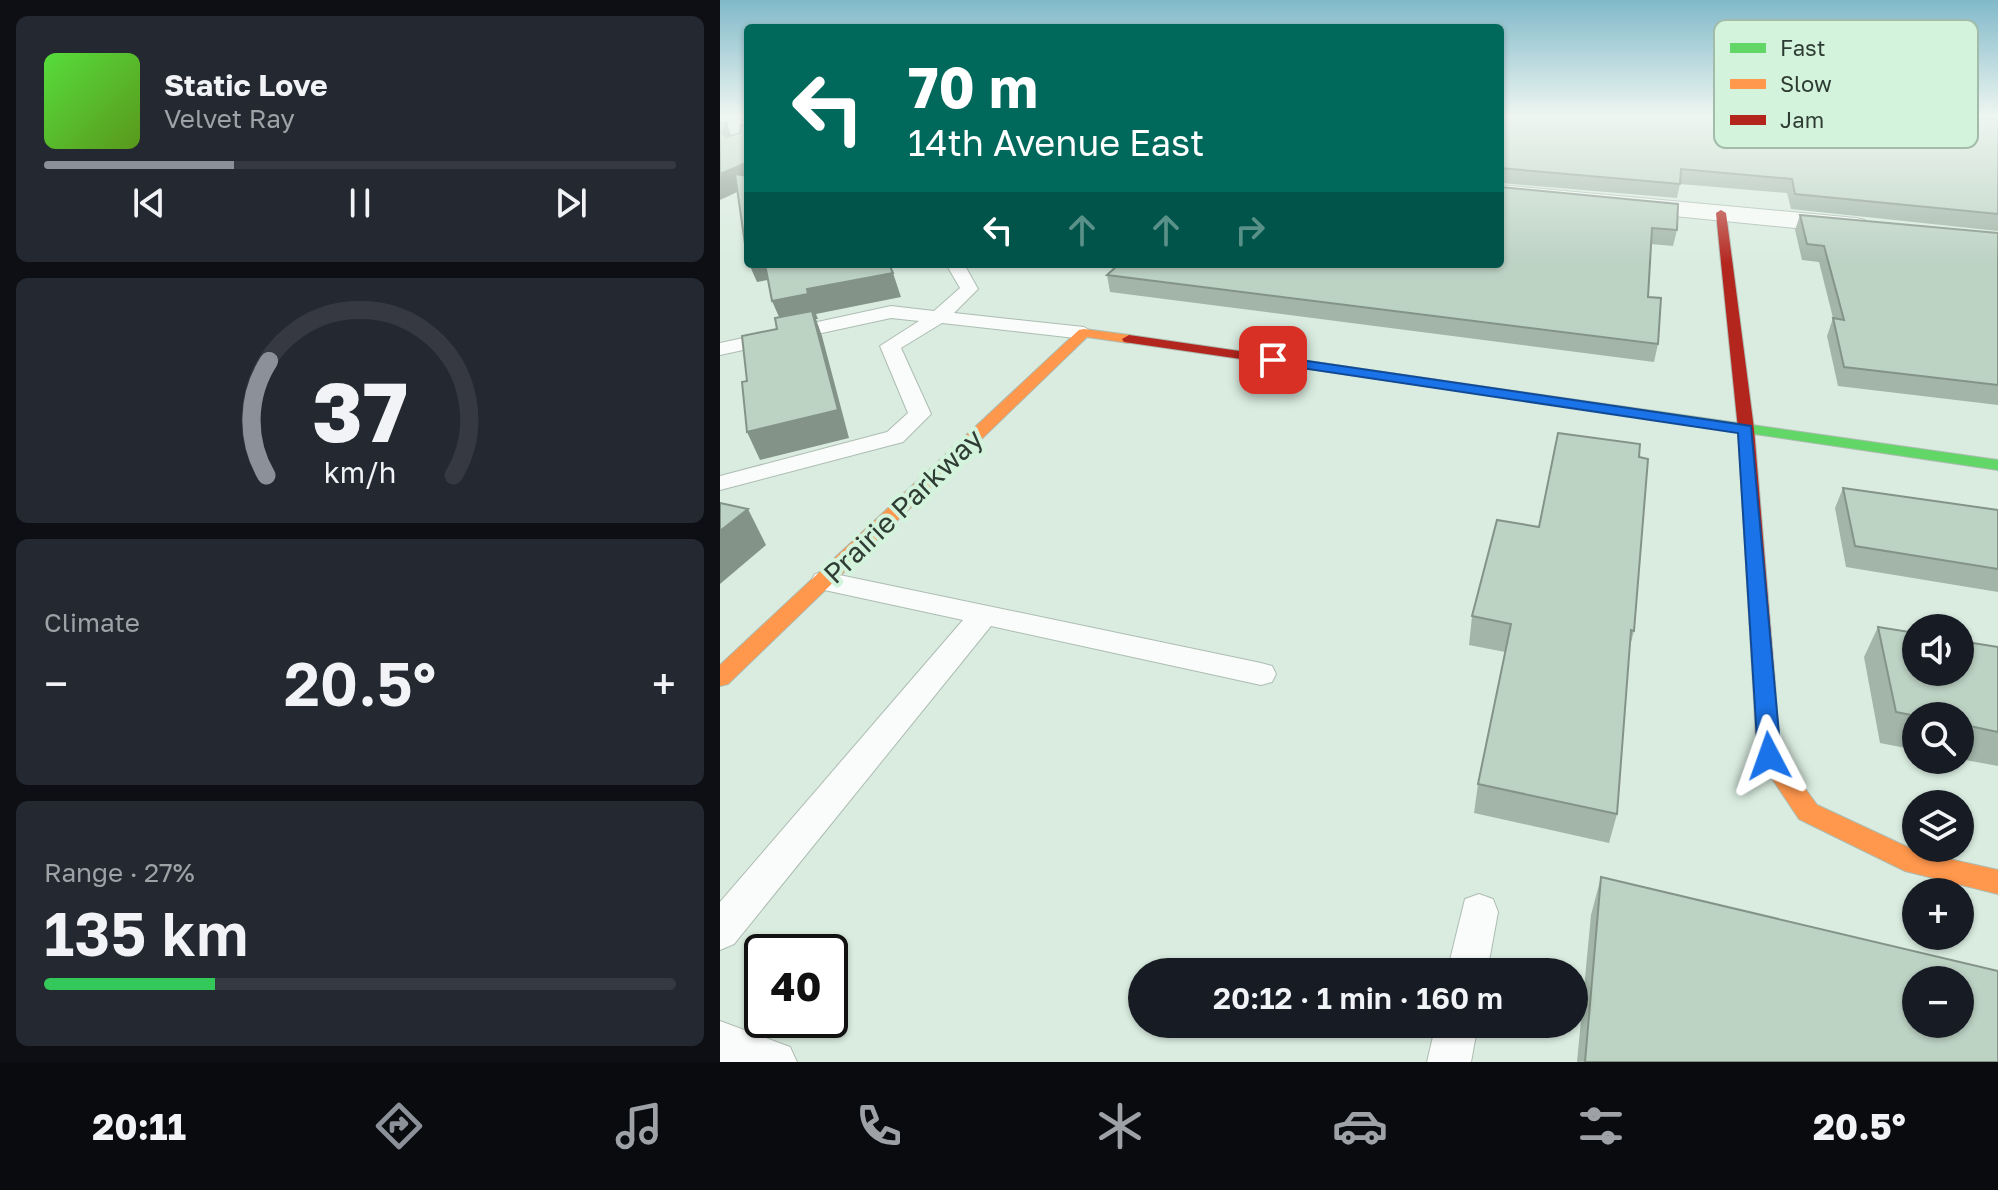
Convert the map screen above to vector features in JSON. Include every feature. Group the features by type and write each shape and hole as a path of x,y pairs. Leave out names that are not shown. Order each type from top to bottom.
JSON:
{"street":[{"path":"1504,192 1875,227"},
{"path":"1721,213 1746,429 1769,756 1808,812 1914,863 1998,882"},
{"path":"1084,333 1998,465"},
{"name":"Prairie Parkway","path":"720,678 1084,333"}],"lane":[{"path":"720,483 895,437 920,414 890,346 939,317 969,289 957,268"},
{"path":"720,349 891,312 1084,333"},
{"path":"825,581 1261,674"},
{"path":"720,931 984,615"},
{"path":"1470,958 1479,912"},
{"path":"1449,1062 1454,1038"},
{"path":"720,1043 775,1062"}],"building":[{"path":"720,166 740,166 720,174"},
{"path":"1504,166 1998,166 1998,214 1795,194 1792,179 1681,169 1680,184 1504,168"},
{"path":"735,174 744,175 744,237"},
{"path":"1504,187 1678,204 1677,230 1652,228 1648,297 1661,298 1658,344 1107,275 1115,268 1504,268"},
{"path":"1800,215 1998,233 1998,385 1844,367 1833,318 1844,320 1824,246 1807,244"},
{"path":"766,268 891,268 893,273 807,289 808,294 772,301"},
{"path":"812,311 838,410 747,432 742,382 747,381 742,336 777,329 775,318"},
{"path":"1558,433 1640,444 1639,457 1648,459 1617,814 1478,784 1511,624 1472,616 1497,520 1539,527"},
{"path":"1843,488 1998,510 1998,569 1855,546"},
{"path":"720,503 748,509 720,531"},
{"path":"1878,627 1902,631 1902,686 1974,686 1974,643 1998,647 1998,732 1974,727 1974,702 1902,702 1902,713 1896,712"},
{"path":"1601,877 1998,971 1998,1062 1585,1062"}],"traffic: fast":[{"path":"1542,399 1998,465"}],"traffic: slow":[{"path":"720,678 1084,333 1129,339"},
{"path":"1764,683 1769,756 1808,812 1914,863 1998,882"}],"traffic: jam":[{"path":"1721,213 1746,429 1764,683"},
{"path":"1129,339 1542,399"}],"route":[{"path":"1273,360 1746,429 1769,756"}]}
